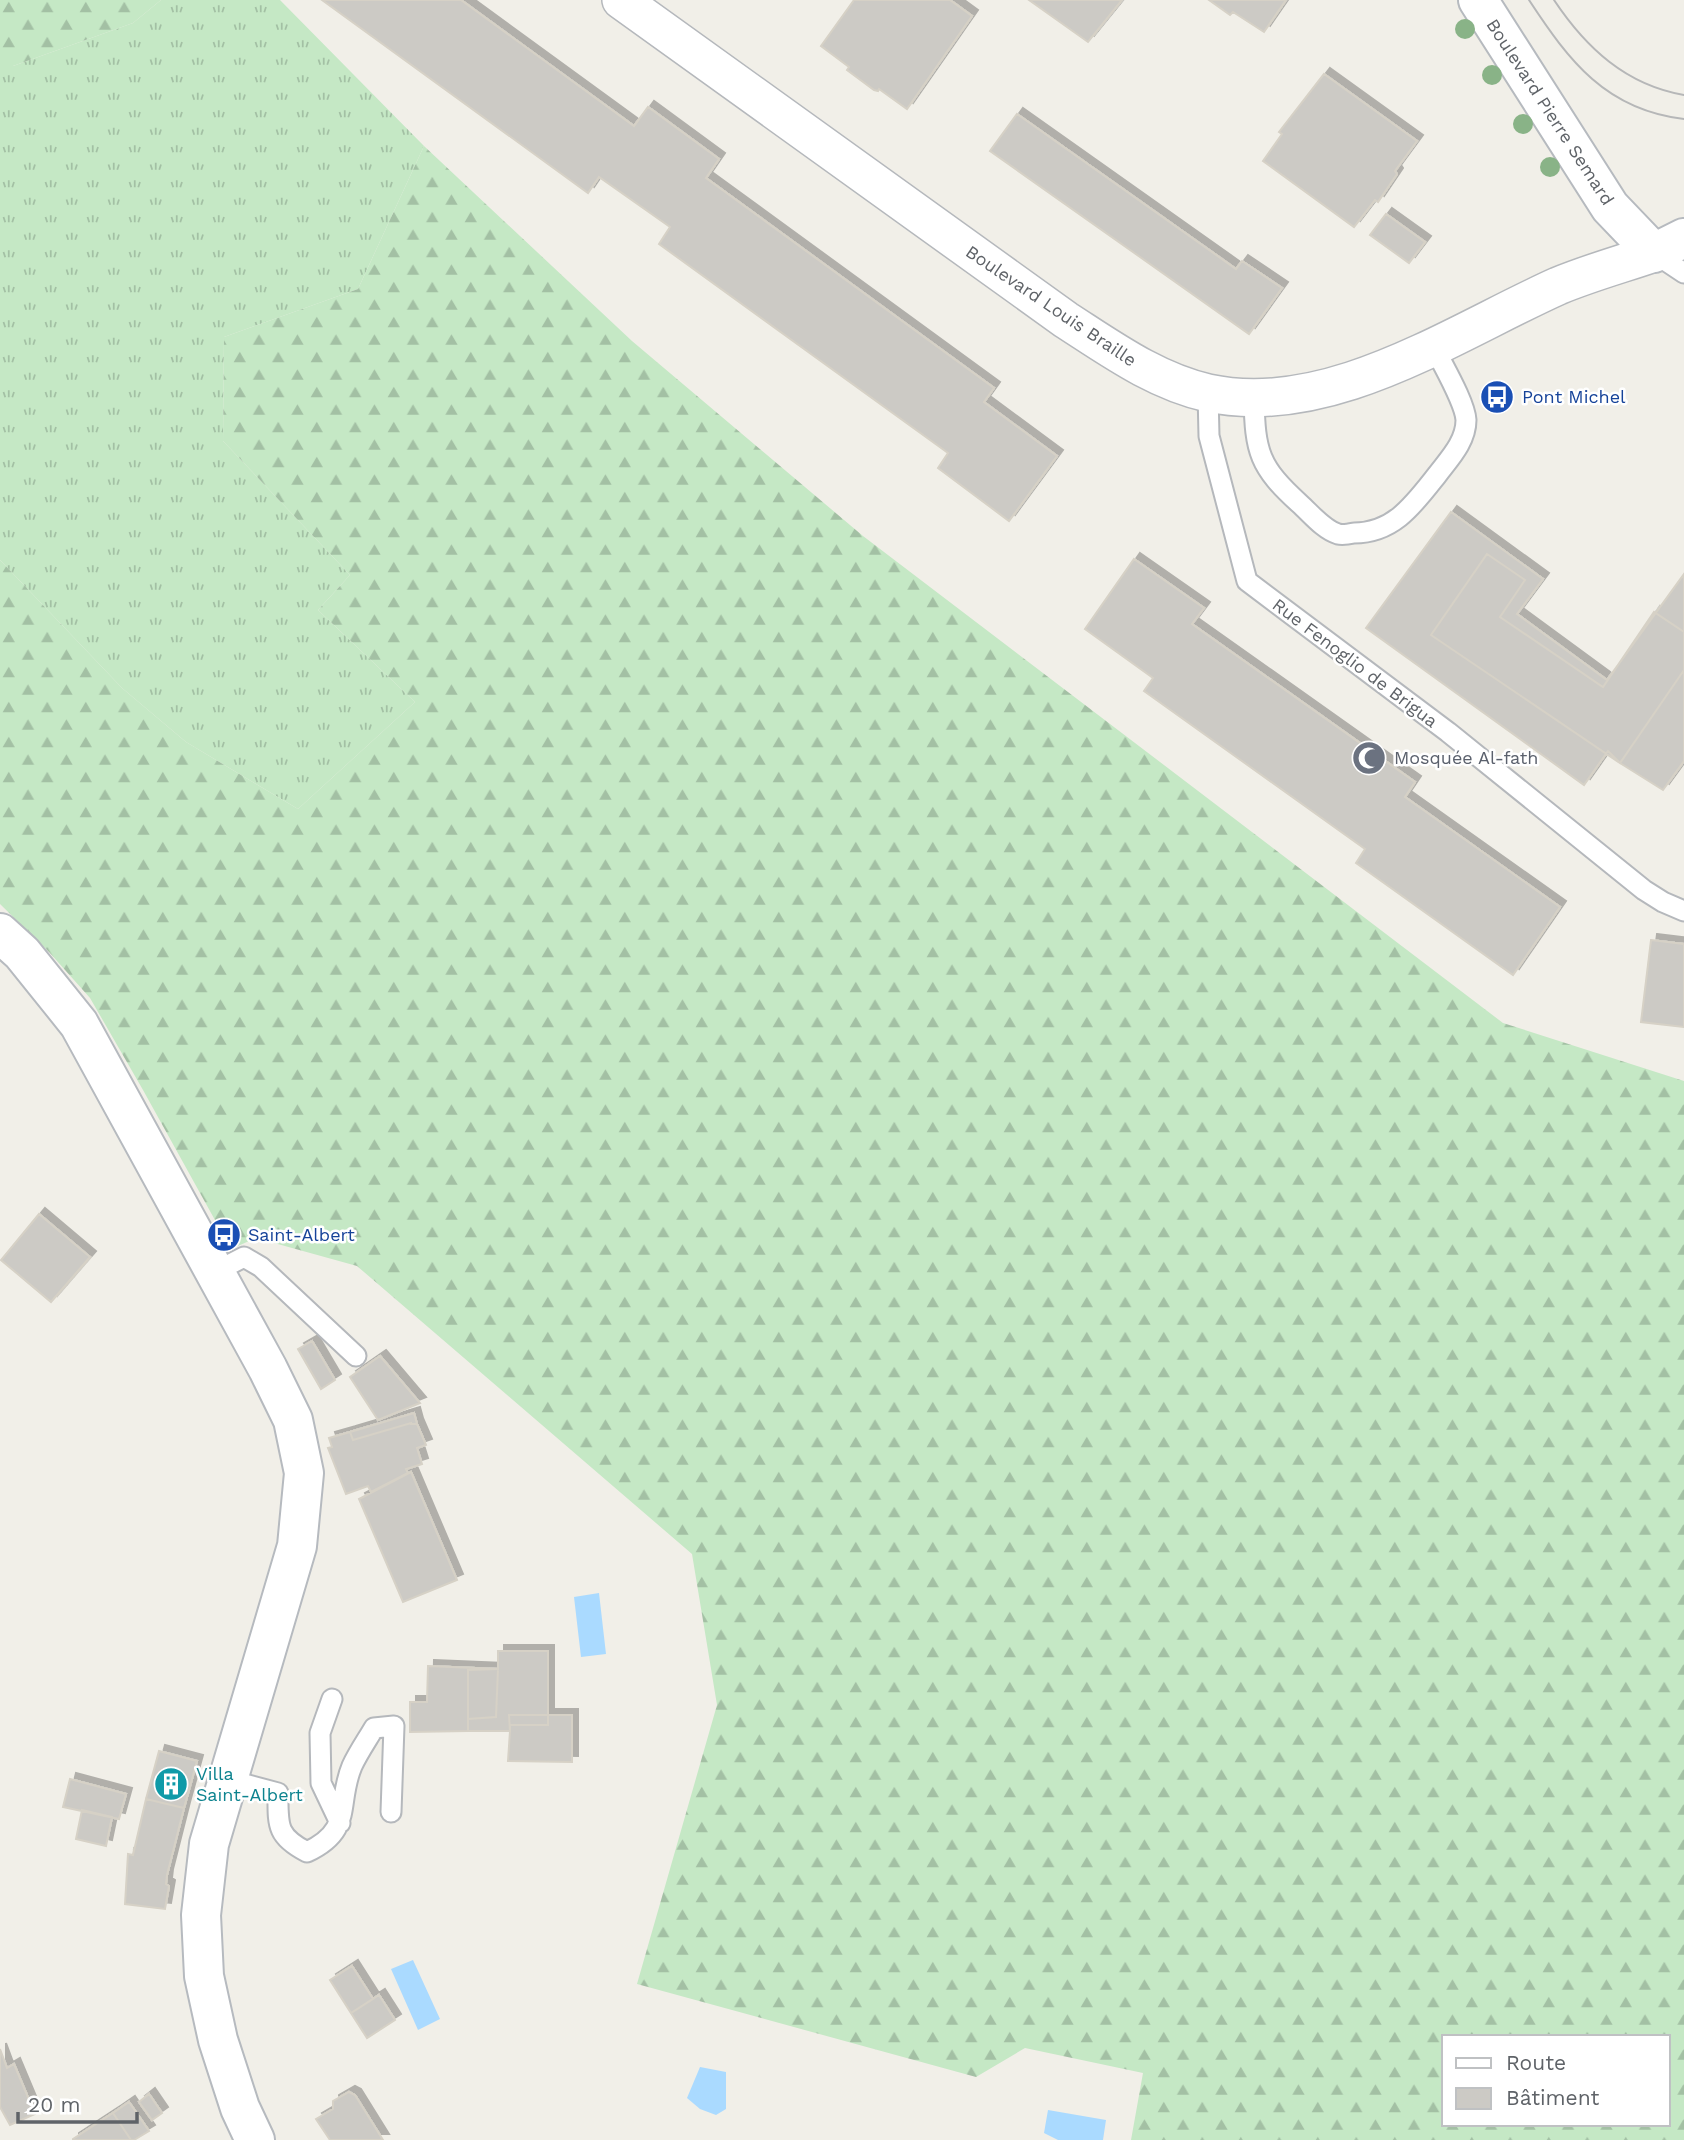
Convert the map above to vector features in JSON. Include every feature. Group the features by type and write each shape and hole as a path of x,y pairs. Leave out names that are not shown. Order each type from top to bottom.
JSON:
{"main road":[{"name":"Boulevard Pierre Semard","path":"1478,0 1610,207 1674,255"},
{"path":"0,933 22,953 79,1024 293,1420 304,1473 296,1545 209,1844 201,1915 204,1976 218,2040 240,2108 255,2140"}],"street":[{"name":"Boulevard Louis Braille","path":"621,0 1066,320 1126,359 1169,381 1208,393 1254,398 1320,388 1386,369 1560,285 1674,255"}],"lane":[{"path":"1254,398 1255,439 1267,469 1280,486 1322,524 1338,534 1364,533 1386,527 1409,510 1464,434 1466,417 1434,347"},
{"name":"Rue Fenoglio de Brigua","path":"1208,393 1209,436 1247,581 1448,732 1644,890 1684,911"},
{"path":"215,1272 244,1257 261,1267 356,1356"},
{"path":"332,1699 320,1733 321,1783 340,1823"},
{"path":"229,1780 278,1793 278,1827 290,1843 307,1852 324,1844 340,1823 351,1768 374,1728 394,1726 391,1812"}],"green space":[{"path":"0,0 161,0 133,23 13,66 0,66"},
{"path":"161,0 280,0 424,146 358,289 224,337 223,441 350,575 318,610 415,702 298,809 186,742 122,688 0,560 0,66 13,66 133,23"},
{"path":"424,146 632,341 863,536 1503,1023 1684,1081 1684,2140 1131,2140 1143,2073 1025,2048 976,2077 637,1984 717,1705 692,1554 357,1266 256,1238 231,1249 90,998 49,952 0,904 0,560 122,688 186,742 298,809 415,702 318,610 350,575 223,441 224,337 358,289"}],"water":[{"path":"599,1593 606,1654 581,1657 574,1597"},
{"path":"413,1960 440,2019 418,2030 391,1969"},
{"path":"700,2067 726,2072 726,2109 716,2115 700,2109 687,2098"},
{"path":"1048,2110 1106,2120 1103,2140 1058,2140 1044,2133"}],"building":[{"path":"322,0 461,0 634,126 648,107 719,159 706,178 994,388 984,402 1057,456 1009,521 938,468 948,453 659,244 670,227 599,177 588,193"},
{"path":"854,0 950,0 972,16 907,109 879,89 874,90 821,46"},
{"path":"1029,0 1122,0 1088,42"},
{"path":"1209,0 1286,0 1264,32 1233,12 1230,15"},
{"path":"1324,74 1417,141 1395,171 1397,174 1378,202 1375,200 1354,227 1263,161 1282,134 1279,132"},
{"path":"1017,114 1236,269 1242,261 1282,288 1249,334 990,151"},
{"path":"1386,214 1425,242 1409,263 1370,235"},
{"path":"1451,512 1543,579 1517,614 1607,680 1684,574 1684,761 1663,790 1620,763 1608,751 1584,785 1366,628"},
{"path":"1487,554 1525,580 1500,617 1603,687 1654,612 1684,632 1684,670 1620,763 1431,635"},
{"path":"1134,559 1204,608 1192,624 1415,782 1405,797 1560,907 1513,975 1356,863 1365,849 1144,691 1153,678 1085,629"},
{"path":"1651,940 1684,944 1684,1027 1641,1022"},
{"path":"39,1214 90,1257 51,1302 1,1260"},
{"path":"312,1341 335,1380 321,1389 298,1349"},
{"path":"380,1356 420,1403 378,1420 350,1377"},
{"path":"414,1413 417,1424 411,1423 353,1440 350,1432"},
{"path":"411,1423 417,1424 426,1445 417,1448 422,1464 406,1469 408,1473 371,1492 368,1486 346,1494 328,1448 332,1447 329,1438 350,1432 353,1440"},
{"path":"411,1472 457,1580 403,1602 359,1499"},
{"path":"498,1651 548,1651 548,1725 510,1725 510,1731 468,1731 468,1670 498,1669"},
{"path":"428,1666 498,1669 496,1717 468,1719 468,1731 410,1732 410,1702 427,1702"},
{"path":"509,1715 572,1715 572,1762 508,1761"},
{"name":"Villa Saint-Albert","path":"159,1751 197,1761 184,1808 146,1799"},
{"path":"70,1779 126,1794 119,1819 63,1807"},
{"path":"146,1799 184,1808 167,1875 166,1884 169,1886 165,1909 125,1904 128,1854 133,1855"},
{"path":"82,1810 112,1817 106,1846 76,1839"},
{"path":"352,1966 373,1999 351,2013 330,1980"},
{"path":"379,1995 395,2020 367,2038 351,2013"},
{"path":"0,2049 7,2068 14,2064 35,2114 10,2125 0,2107"},
{"path":"349,2092 355,2095 383,2140 330,2140 316,2119 333,2109 333,2101"},
{"path":"149,2094 162,2113 152,2120 139,2102"},
{"path":"129,2102 149,2131 134,2140 131,2140 113,2113"},
{"path":"113,2113 131,2140 73,2140 73,2139"}],"tram line":[{"path":"1529,0 1559,43 1592,79 1632,105 1657,114 1684,119"},
{"path":"1554,0 1580,34 1609,62 1644,83 1684,95"}],"place":[{"name":"Pont Michel","path":"1497,397"},
{"name":"Mosquée Al-fath","path":"1369,758"},
{"name":"Saint-Albert","path":"224,1235"},
{"name":"Villa Saint-Albert","path":"171,1784"}]}
